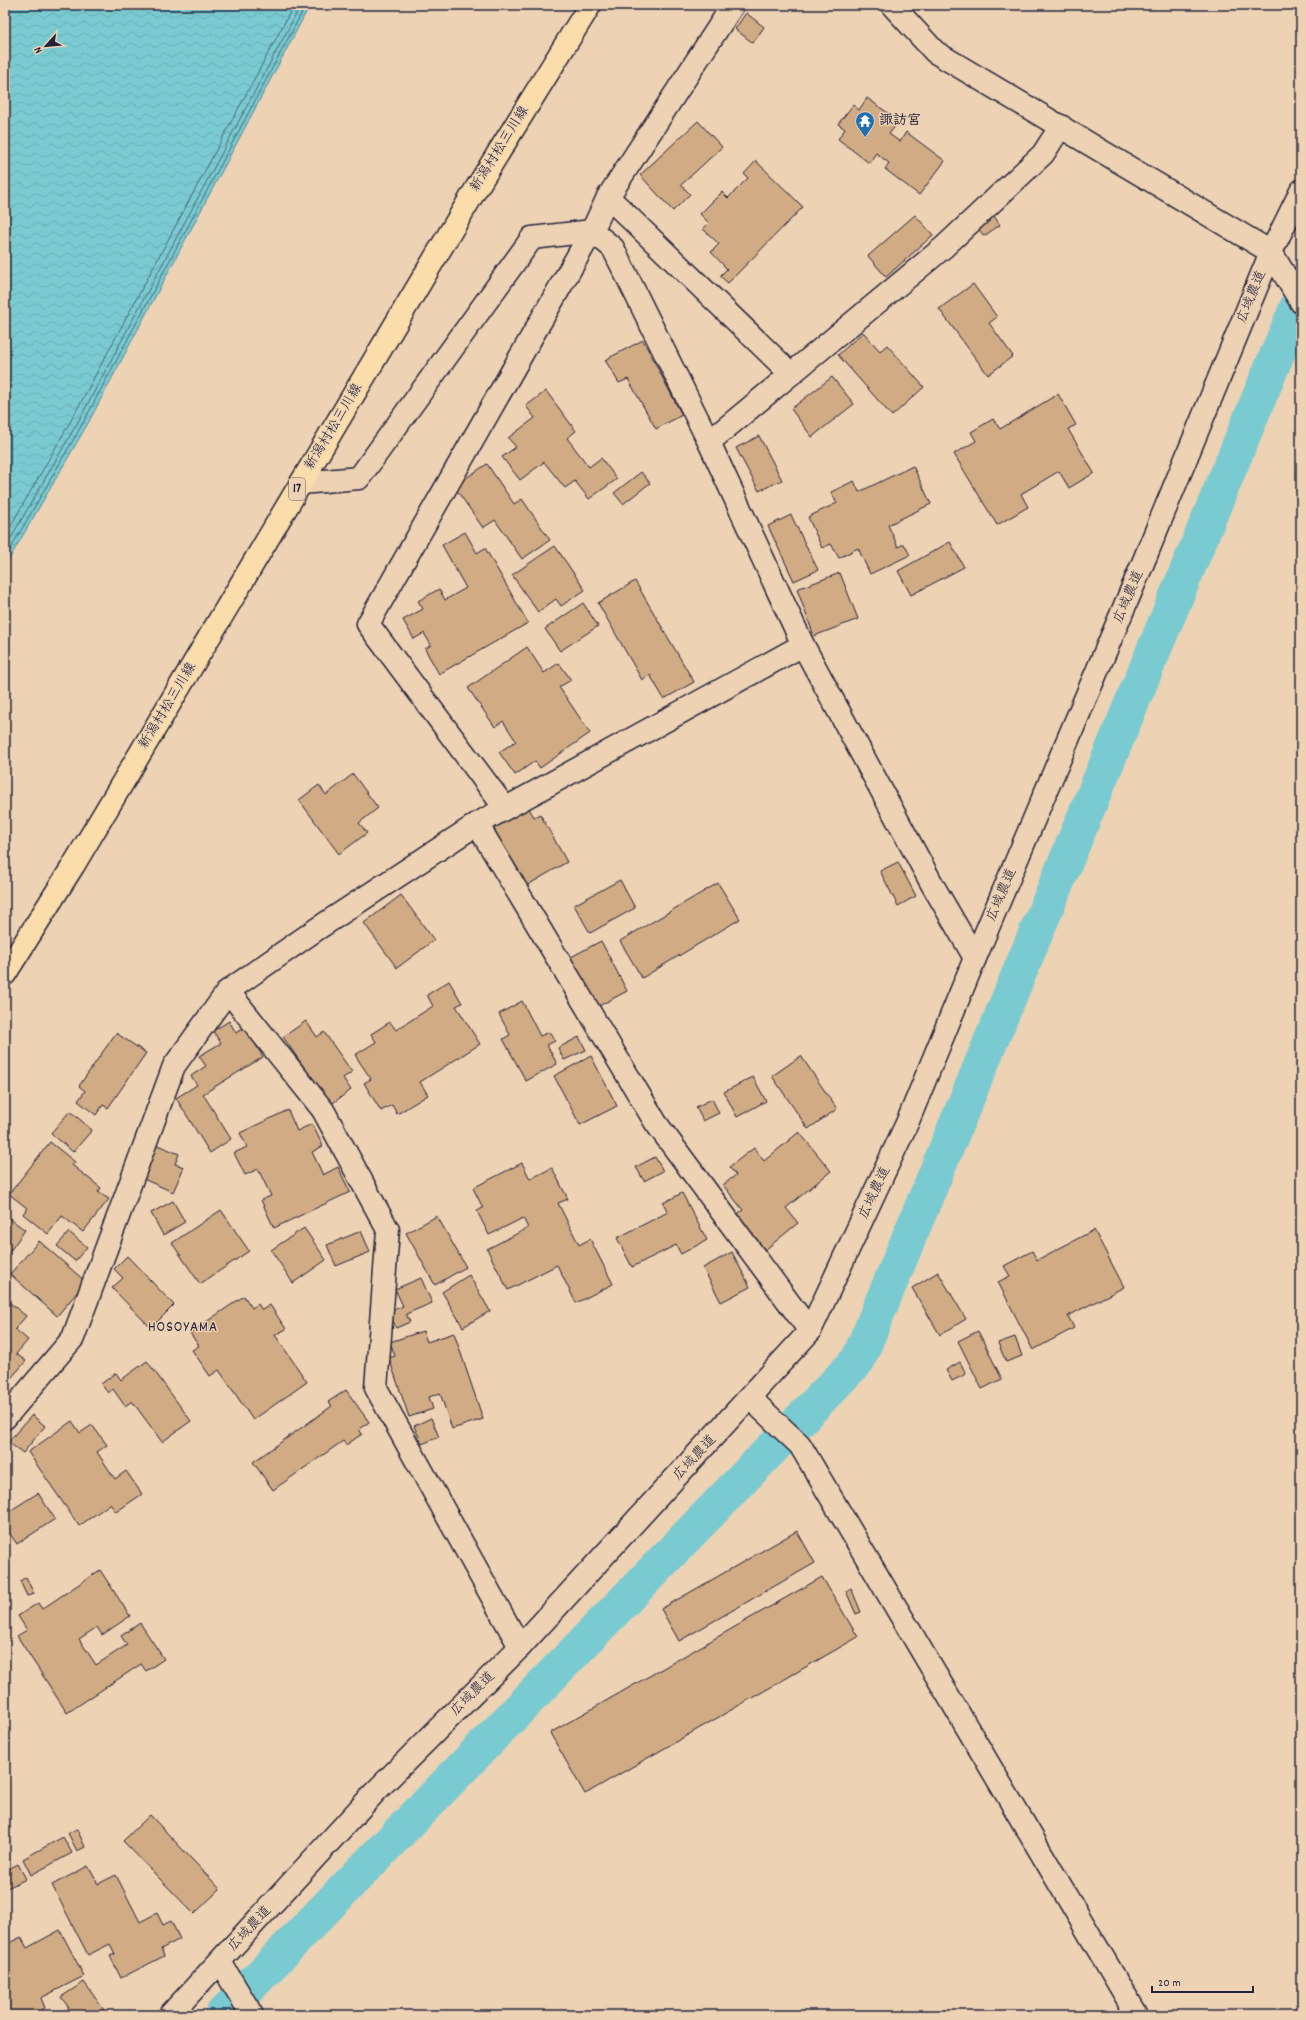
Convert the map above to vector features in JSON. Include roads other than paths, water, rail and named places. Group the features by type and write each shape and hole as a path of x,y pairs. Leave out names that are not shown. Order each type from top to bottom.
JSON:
{"main road":[{"name":"新潟村松三川線","path":"5,974 73,866 476,189 590,5"}],"street":[{"path":"505,808 368,624 592,231 608,197 733,5"},
{"path":"892,5 935,52 1271,252 1301,302"},
{"path":"710,442 944,247 1043,154 1061,126"},
{"name":"広域農道","path":"170,2015 376,1791 520,1647 810,1331 908,1121 975,958 1140,570 1271,252 1301,191"},
{"path":"608,197 791,374"},
{"path":"301,483 359,478 532,238 592,231 613,248 710,442 803,645 929,878 975,958"},
{"path":"5,1418 73,1338 174,1066 228,991 317,929 477,824 803,645"},
{"path":"477,824 656,1123 810,1331"},
{"path":"228,991 323,1110 388,1230 376,1388 520,1647"},
{"path":"750,1398 800,1446 1137,2015"},
{"path":"220,1962 252,2015"}],"water":[{"path":"5,5 310,5 87,425 5,566"}],"waterway":[{"path":"222,2015 858,1360 1301,297"}],"place":[{"name":"諏訪宮","path":"865,138"}],"district":[{"name":"HOSOYAMA","path":"183,1328"}]}
